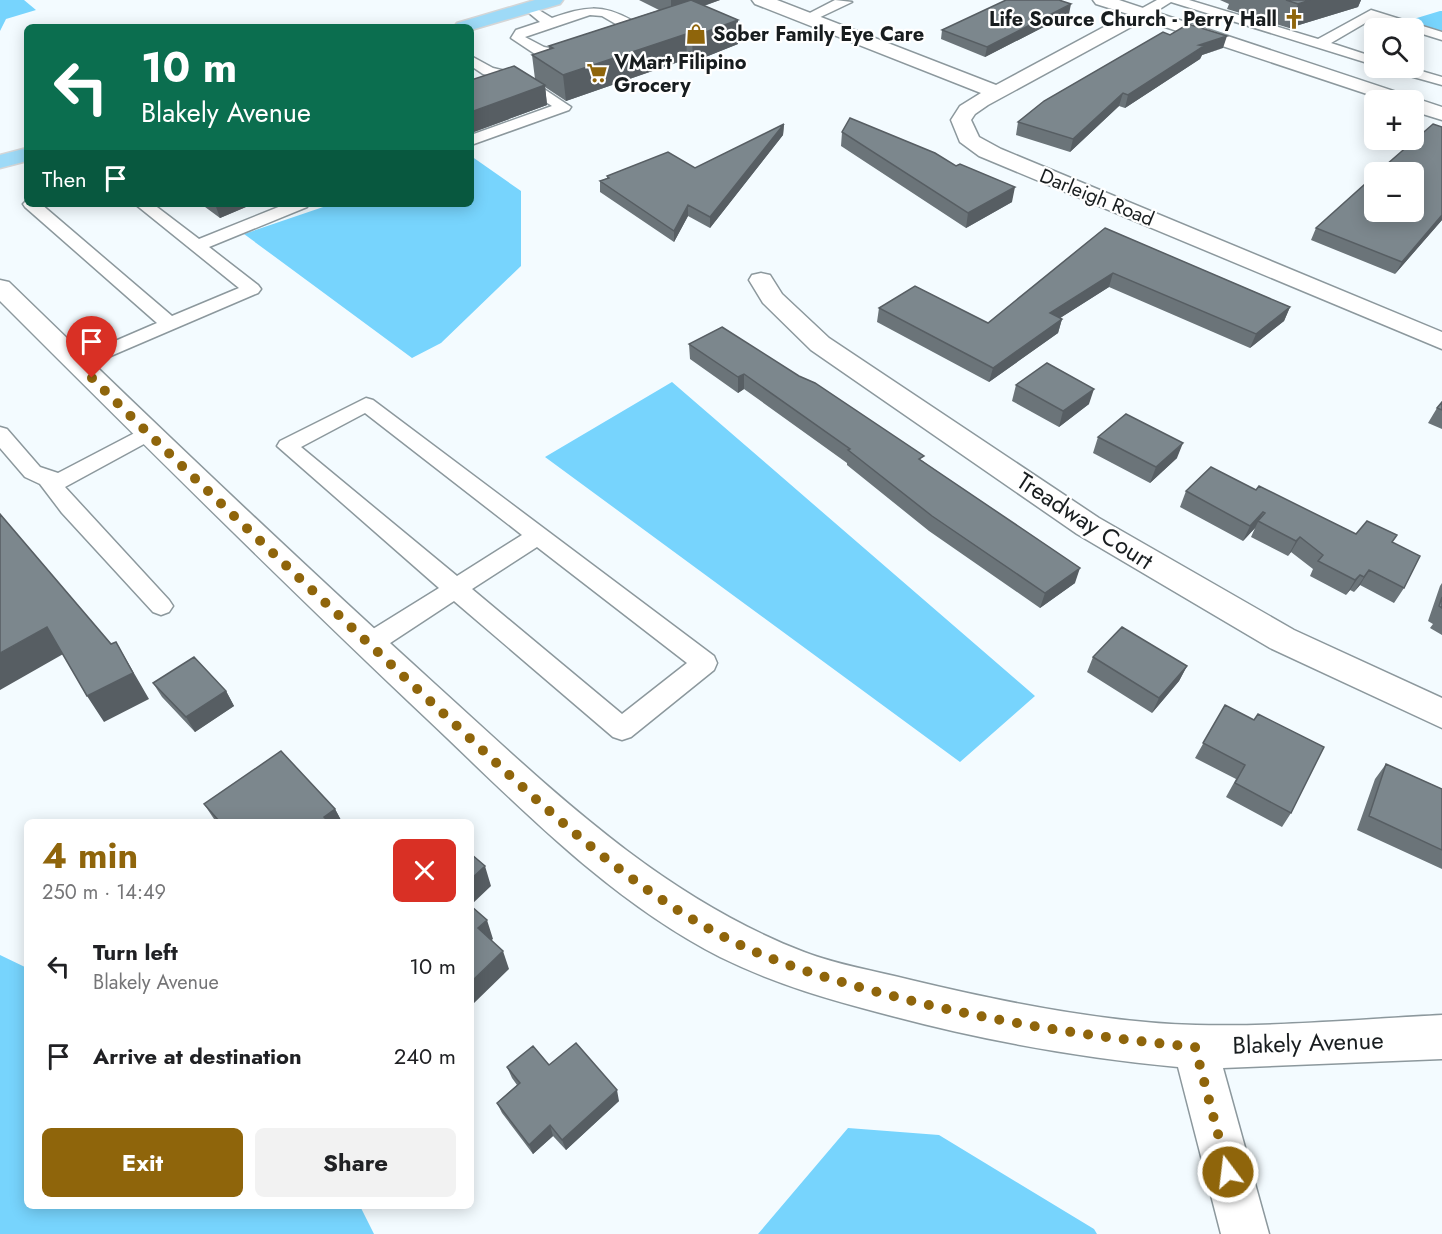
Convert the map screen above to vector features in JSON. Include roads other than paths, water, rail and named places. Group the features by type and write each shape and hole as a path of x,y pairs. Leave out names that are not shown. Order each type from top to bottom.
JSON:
{"highway":[{"path":"473,24 554,0"},
{"path":"0,162 24,155"}],"street":[{"path":"761,0 998,93"},
{"path":"1102,0 1373,90"},
{"name":"Darleigh Road","path":"1142,14 967,110 961,120 962,132 973,144 1442,341"},
{"path":"1424,108 1442,114"},
{"name":"Treadway Court","path":"761,280 772,298 820,344 1088,526 1282,639 1442,714"},
{"name":"Blakely Avenue","path":"0,287 148,433 369,644 570,828 684,915 735,943 807,974 956,1012 1106,1039 1195,1047 1442,1037"},
{"path":"1195,1047 1245,1234"}],"lane":[{"path":"1142,14 1167,0"},
{"path":"1176,0 1364,58"},
{"path":"807,18 846,1"},
{"path":"529,8 550,23"},
{"path":"597,10 608,12 628,24 627,30 556,53 540,51 518,38 520,33 550,23 597,10"},
{"path":"1320,44 1371,14 1442,36"},
{"path":"474,62 488,71 518,78 564,107 474,139"},
{"path":"1424,76 1442,81"},
{"path":"34,207 170,324"},
{"path":"78,364 252,289 147,207"},
{"path":"196,246 294,207"},
{"path":"366,404 539,535 705,663 622,729 287,446 366,404"},
{"path":"0,434 9,460 33,475 49,481 61,481 148,433"},
{"path":"49,481 70,508 161,606"},
{"path":"369,644 539,535"}],"place":[{"name":"Life Source Church - Perry Hall","path":"1294,19"},
{"name":"Sober Family Eye Care","path":"696,34"},
{"name":"VMart Filipino Grocery","path":"597,73"}]}
